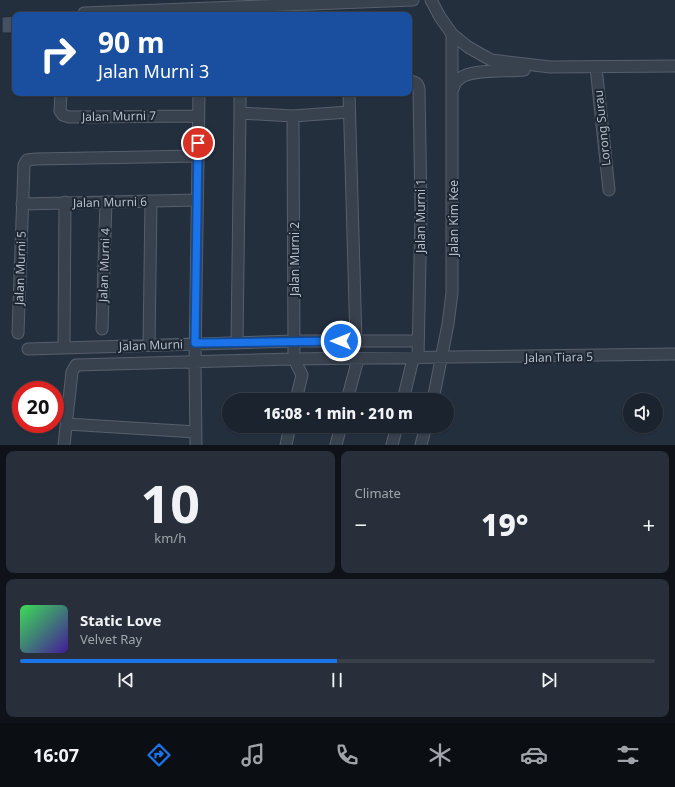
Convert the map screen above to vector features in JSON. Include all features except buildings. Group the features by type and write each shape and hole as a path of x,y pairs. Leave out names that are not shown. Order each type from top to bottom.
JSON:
{"street":[{"path":"84,12 413,0"},
{"path":"431,0 440,17 452,34 468,47 491,60 550,67"},
{"name":"Jalan Kim Kee","path":"434,393 442,358 452,293 452,34"},
{"path":"452,92 457,80 463,76 471,74 550,67 675,66"},
{"name":"Lorong Surau","path":"596,67 609,190"},
{"name":"Jalan Murni 1","path":"405,393 415,358 418,341 421,210 419,89 418,84 412,82"},
{"name":"Jalan Murni 7","path":"61,96 60,110 63,115 69,117 198,116"},
{"path":"196,445 195,343 199,96"},
{"path":"237,343 240,96"},
{"path":"349,96 348,112 356,341"},
{"path":"240,113 293,116 348,112"},
{"name":"Jalan Murni 2","path":"293,116 294,360 302,375 298,393"},
{"name":"Jalan Murni 5","path":"18,333 24,165 27,160 198,156"},
{"name":"Jalan Murni 6","path":"22,204 197,200"},
{"path":"149,345 151,201"},
{"path":"64,348 65,202"},
{"name":"Jalan Murni 4","path":"102,329 106,202"},
{"name":"Jalan Murni","path":"28,350 195,343 418,341"},
{"name":"Jalan Tiara 5","path":"442,358 675,354"},
{"name":"Jalan Murni","path":"67,424 72,372 76,365 442,358"},
{"path":"349,393 358,359"},
{"path":"64,445 67,424 196,432"},
{"path":"286,445 289,433"},
{"path":"336,445 339,433"},
{"path":"392,445 395,433"},
{"path":"422,445 425,433"}],"route":[{"path":"198,143 195,343 341,341"}]}
